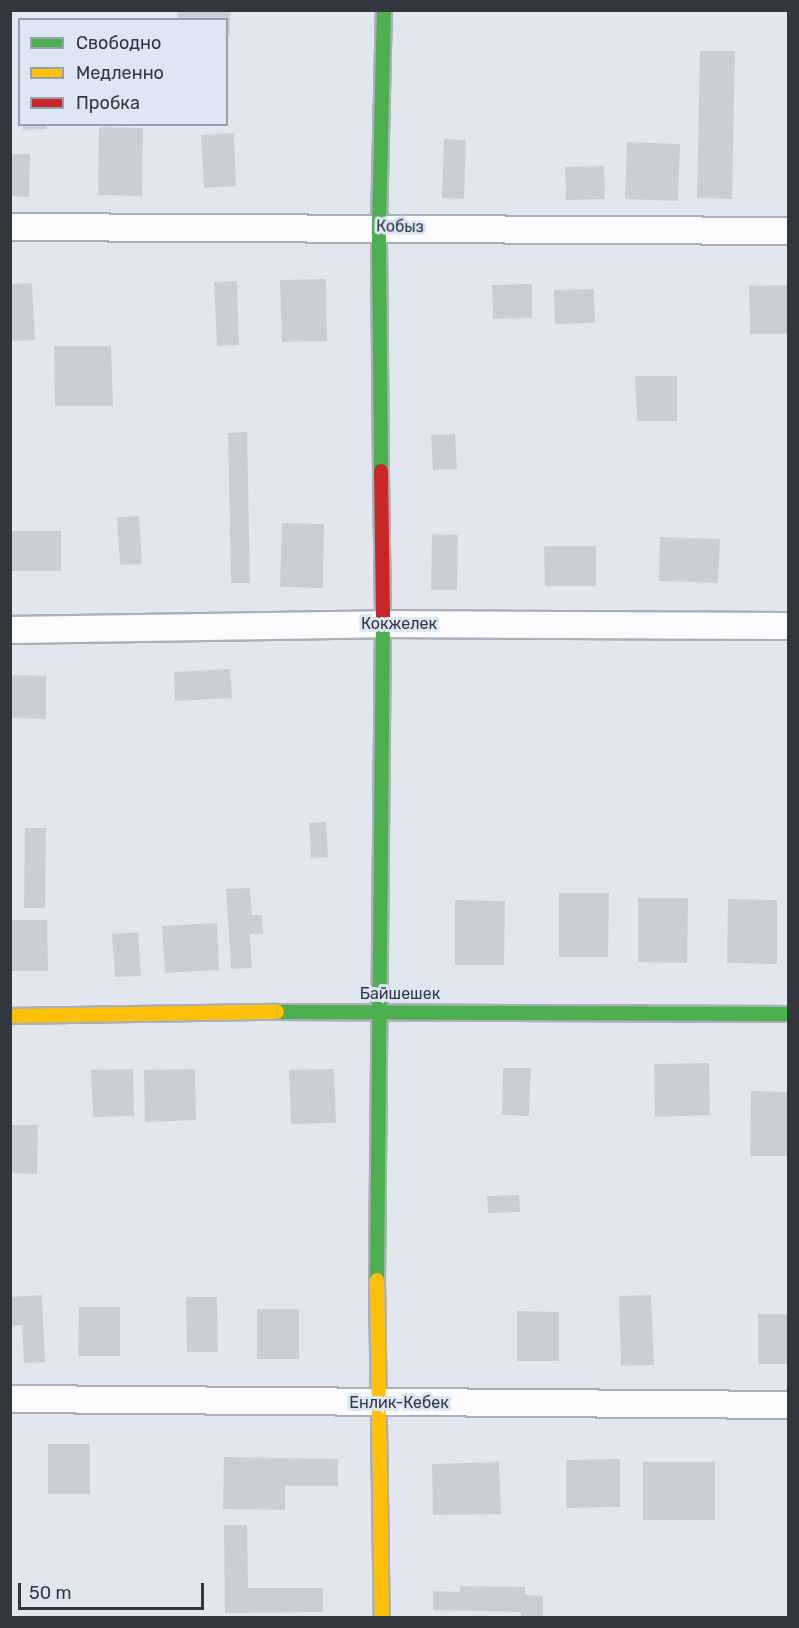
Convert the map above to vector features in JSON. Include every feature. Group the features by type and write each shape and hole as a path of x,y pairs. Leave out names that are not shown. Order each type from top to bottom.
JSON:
{"street":[{"path":"382,1617 376,1403 383,624 379,226 384,10"},
{"name":"Кобыз","path":"10,227 379,226 789,231"},
{"name":"Кокжелек","path":"10,630 383,624 789,626"},
{"name":"Байшешек","path":"10,1016 381,1010 789,1014"},
{"name":"Енлик-Кебек","path":"10,1399 789,1405"}],"building":[{"path":"178,10 230,10 230,35 228,35 228,18 178,18"},
{"path":"700,51 735,51 732,199 697,198"},
{"path":"23,126 47,126 47,129 23,130"},
{"path":"99,127 143,128 142,196 98,195"},
{"path":"234,133 236,186 204,188 201,135"},
{"path":"444,139 466,140 464,199 442,198"},
{"path":"627,142 680,144 678,201 625,199"},
{"path":"10,154 30,154 29,197 10,196"},
{"path":"604,166 605,199 566,200 565,167"},
{"path":"326,279 327,341 282,342 280,280"},
{"path":"237,281 239,345 217,346 214,282"},
{"path":"32,283 35,340 10,341 10,284"},
{"path":"532,284 532,318 493,319 492,285"},
{"path":"788,285 788,334 750,334 749,286"},
{"path":"594,289 595,323 555,324 554,290"},
{"path":"54,346 111,346 113,406 55,406"},
{"path":"635,376 677,376 677,421 637,421"},
{"path":"247,432 250,583 231,583 228,433"},
{"path":"455,434 457,469 433,470 431,435"},
{"path":"139,516 142,564 120,565 117,517"},
{"path":"282,523 324,524 323,588 280,587"},
{"path":"10,531 61,531 61,571 10,571"},
{"path":"432,534 458,535 457,590 431,590"},
{"path":"660,537 720,539 718,583 659,581"},
{"path":"544,546 596,546 596,586 545,586"},
{"path":"230,669 232,698 175,701 174,672"},
{"path":"10,675 46,676 46,719 10,718"},
{"path":"326,822 328,857 311,858 309,823"},
{"path":"25,828 46,828 45,908 24,908"},
{"path":"250,888 252,915 262,915 263,934 250,934 252,968 231,969 226,889"},
{"path":"559,893 609,893 608,957 559,957"},
{"path":"638,898 688,898 687,963 638,962"},
{"path":"728,899 777,900 777,964 727,963"},
{"path":"455,900 505,901 504,965 455,965"},
{"path":"10,920 47,920 48,971 10,971"},
{"path":"217,923 219,970 165,973 162,926"},
{"path":"138,932 141,976 115,977 112,934"},
{"path":"709,1063 710,1115 655,1117 654,1064"},
{"path":"503,1068 531,1068 529,1116 502,1115"},
{"path":"133,1069 134,1116 93,1117 91,1070"},
{"path":"195,1069 196,1120 145,1122 144,1070"},
{"path":"334,1069 336,1123 291,1124 289,1070"},
{"path":"751,1091 788,1092 788,1156 750,1156"},
{"path":"10,1125 38,1125 37,1174 10,1173"},
{"path":"519,1195 520,1212 488,1213 487,1196"},
{"path":"42,1295 45,1362 24,1363 22,1325 10,1326 10,1297"},
{"path":"651,1295 654,1365 621,1366 619,1296"},
{"path":"186,1297 217,1297 218,1352 187,1352"},
{"path":"79,1307 120,1307 120,1356 78,1356"},
{"path":"257,1309 299,1309 299,1359 257,1359"},
{"path":"517,1311 559,1312 559,1361 517,1361"},
{"path":"758,1314 788,1314 788,1364 758,1364"},
{"path":"48,1444 90,1444 90,1494 48,1494"},
{"path":"224,1457 338,1459 338,1486 285,1486 285,1510 223,1509"},
{"path":"620,1459 620,1507 566,1508 566,1460"},
{"path":"499,1462 501,1514 433,1515 432,1464"},
{"path":"643,1462 715,1462 715,1520 643,1520"},
{"path":"224,1525 247,1525 248,1588 323,1588 323,1612 225,1613"},
{"path":"460,1586 525,1587 525,1595 543,1596 543,1618 521,1618 521,1612 433,1610 433,1591 460,1592"}],"traffic: fast":[{"path":"381,471 379,226 384,10"},
{"path":"377,1280 383,616"},
{"path":"277,1012 788,1014"}],"traffic: slow":[{"path":"10,1016 277,1012"},
{"path":"377,1280 382,1618"}],"traffic: jam":[{"path":"381,471 383,616"}]}
